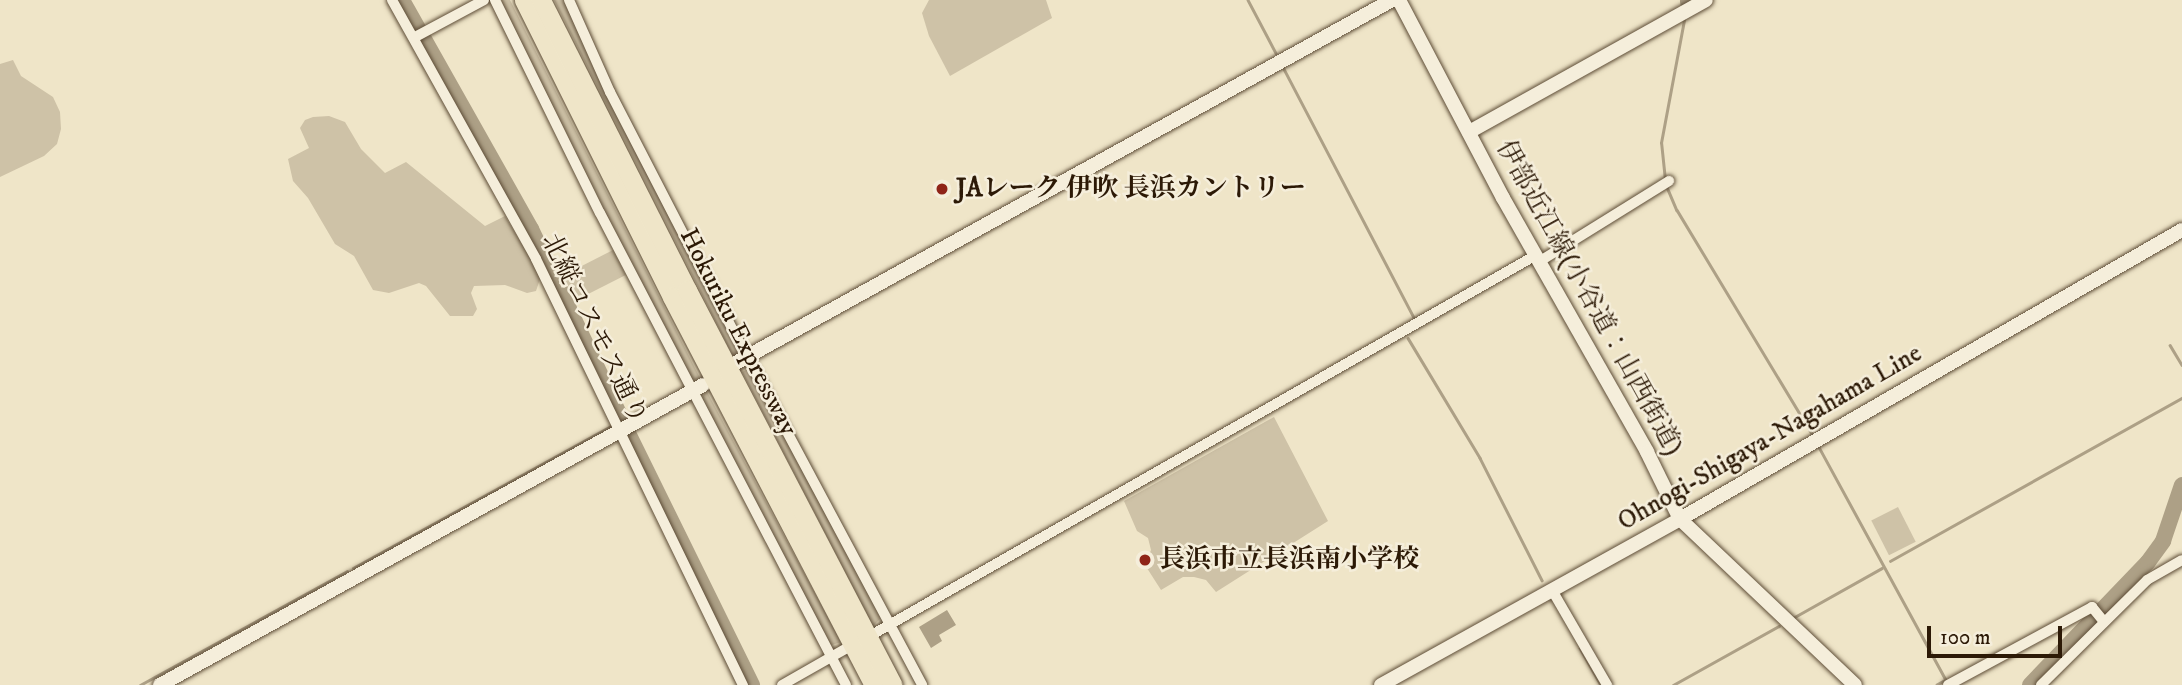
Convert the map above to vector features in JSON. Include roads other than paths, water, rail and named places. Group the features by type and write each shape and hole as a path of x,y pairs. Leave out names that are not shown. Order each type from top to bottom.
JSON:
{"highway":[{"name":"Hokuriku Expressway","path":"524,0 672,297 874,685"},
{"name":"Hokuriku Expressway","path":"541,0 680,278 893,685"}],"main road":[{"path":"732,365 1392,0"},
{"name":"伊部近江線(小谷道：山西街道)","path":"1398,0 1640,440 1680,519 1856,685"},
{"path":"1469,132 1706,0"},
{"name":"Ohnogi-Shigaya-Nagahama Line","path":"1381,685 1680,519 2182,230"},
{"path":"160,685 697,388"}],"street":[{"name":"北縦コスモス通り","path":"392,0 536,259 743,685"},
{"path":"421,34 484,0"},
{"path":"495,0 697,388 846,685"},
{"path":"569,0 611,92 746,355 922,685"},
{"path":"875,633 1665,184"},
{"path":"2041,685 2054,680 2105,622 2147,580 2182,560"},
{"path":"1552,590 1607,685"},
{"path":"1948,685 2092,607 2105,622"},
{"path":"782,685 845,649"}],"waterway":[{"path":"402,0 531,229 624,424"},
{"path":"1248,0 1276,53"},
{"path":"1665,180 1661,143 1684,20"},
{"path":"1283,67 1414,318"},
{"path":"1667,187 1677,210 1814,437"},
{"path":"1408,338 1480,458 1542,580"},
{"path":"2170,345 2182,365"},
{"path":"1890,561 2182,398"},
{"path":"353,568 613,425"},
{"path":"628,433 752,685"},
{"path":"1819,447 1946,680 1937,685"},
{"path":"2030,685 2148,562 2163,541 2182,485"},
{"path":"1791,619 1882,568"},
{"path":"140,685 347,571"},
{"path":"1673,685 1779,626"},
{"path":"1580,648 1601,685"}],"place":[{"name":"JAレーク 伊吹 長浜カントリー","path":"942,189"},
{"name":"長浜市立長浜南小学校","path":"1145,560"}]}
